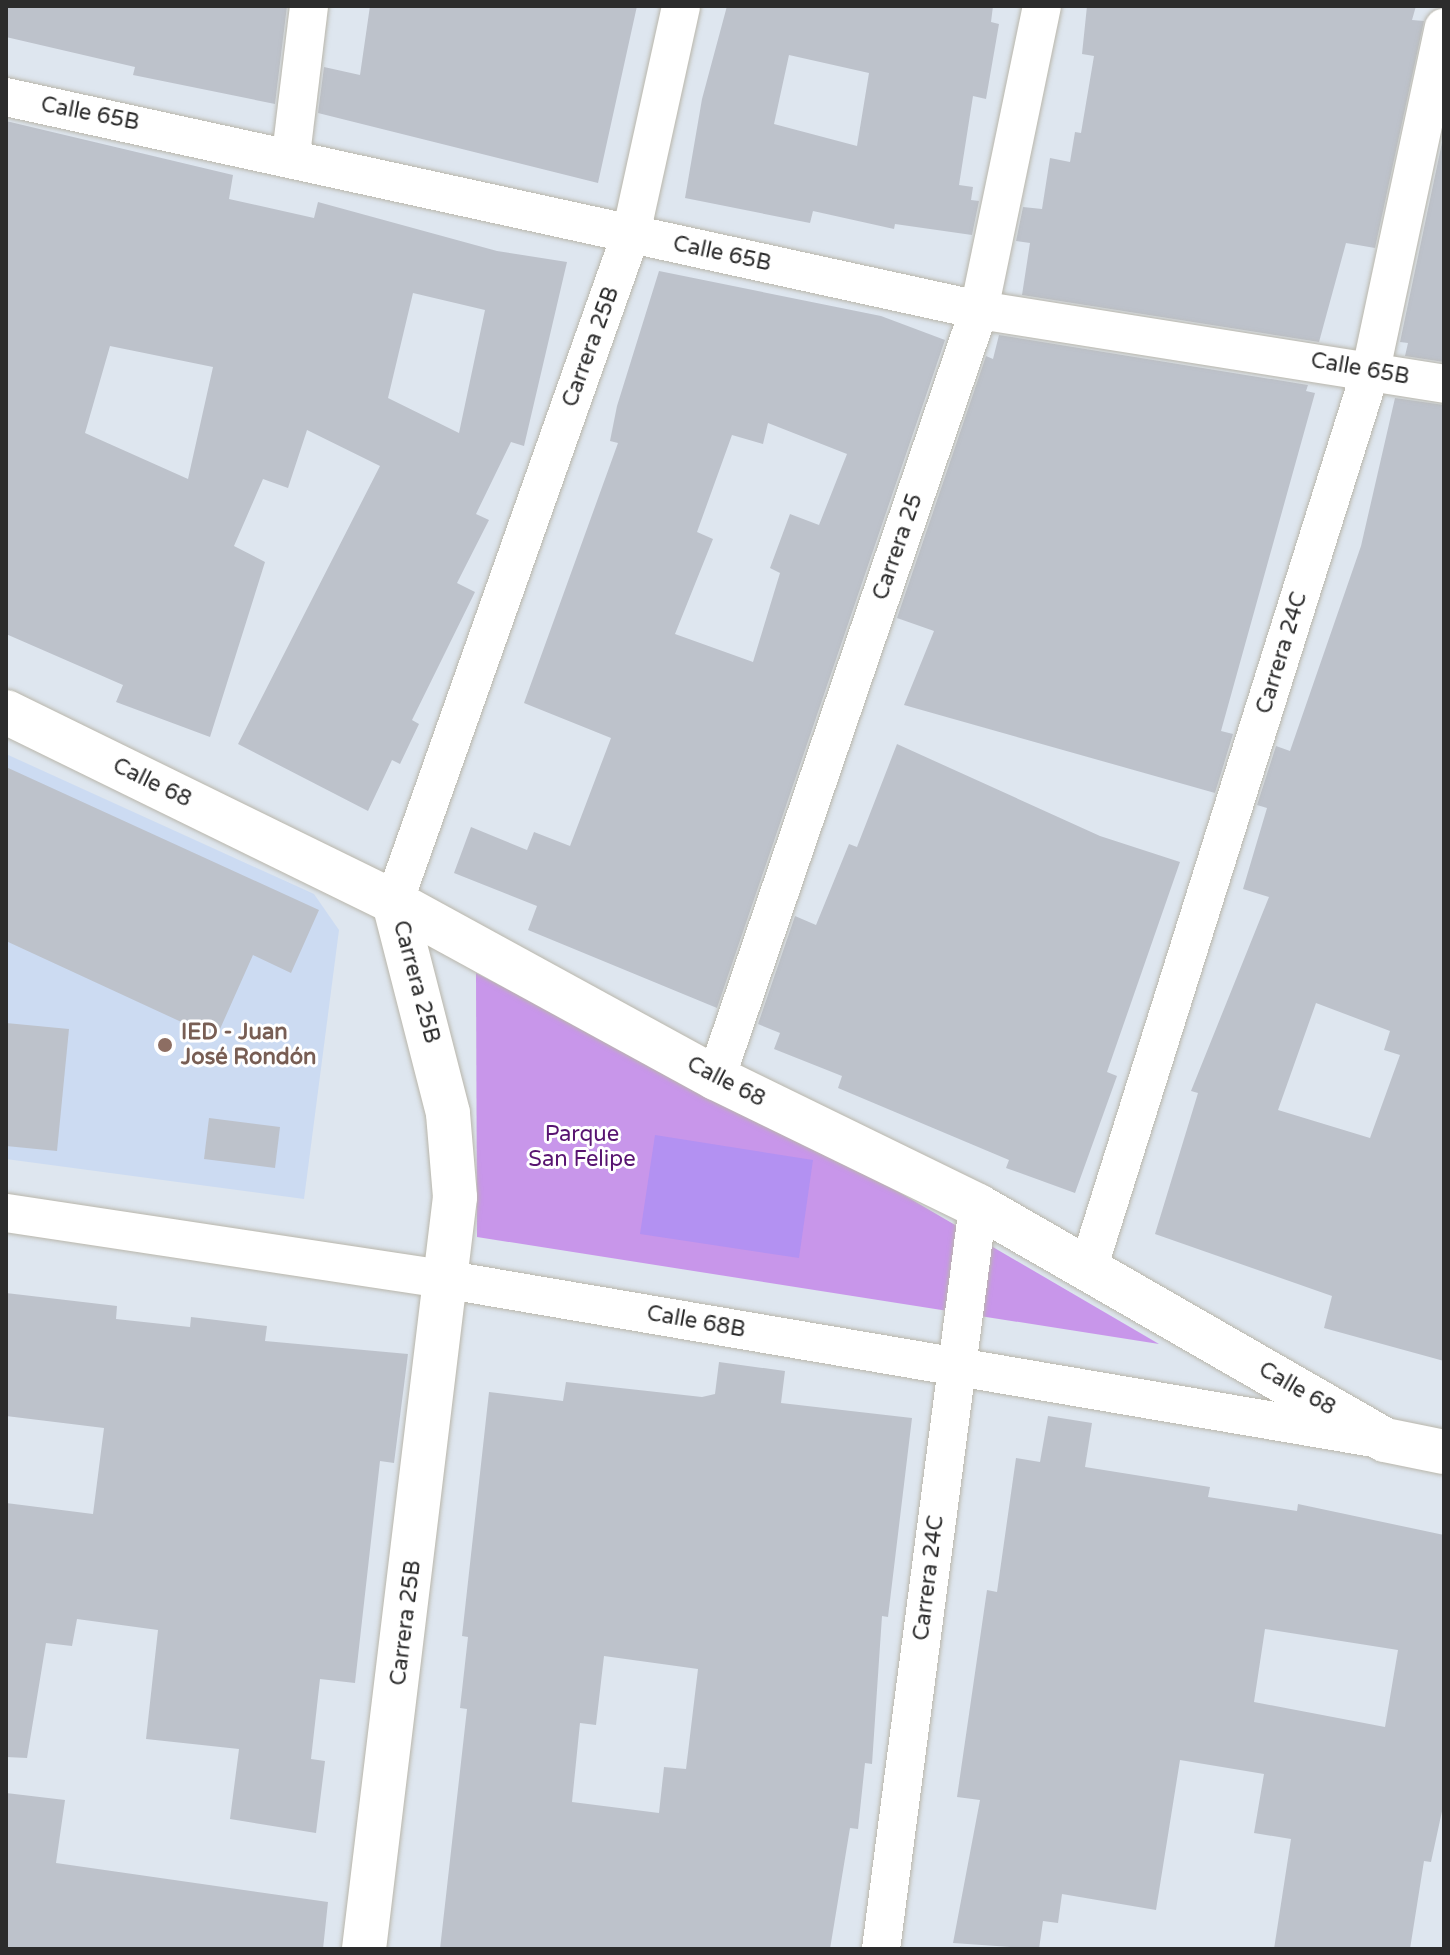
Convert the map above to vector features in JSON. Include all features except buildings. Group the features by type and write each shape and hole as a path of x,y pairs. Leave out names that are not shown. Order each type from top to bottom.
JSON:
{"street":[{"path":"291,155 309,6"},
{"name":"Carrera 25B","path":"364,1949 449,1280 455,1197 448,1113 394,902 631,234 681,6"},
{"name":"Carrera 25","path":"716,1078 979,310 1042,6"},
{"name":"Carrera 24C","path":"1088,1269 1371,370 1444,28"},
{"name":"Calle 65B","path":"6,97 291,155 979,310 1444,384"},
{"name":"Calle 68","path":"6,712 394,902 716,1078 978,1206 1385,1440 1444,1452"},
{"name":"Carrera 24C","path":"881,1949 978,1206"},
{"name":"Calle 68B","path":"6,1213 449,1280 1385,1440"}],"shaded area":[{"name":"IED - Juan José Rondón","path":"6,754 314,894 339,930 304,1199 6,1159"},
{"path":"655,1135 813,1160 799,1258 640,1234"}],"green space":[{"name":"Parque San Felipe","path":"476,973 897,1191 1159,1344 477,1237"}],"place":[{"name":"IED - Juan José Rondón","path":"165,1045"}]}
